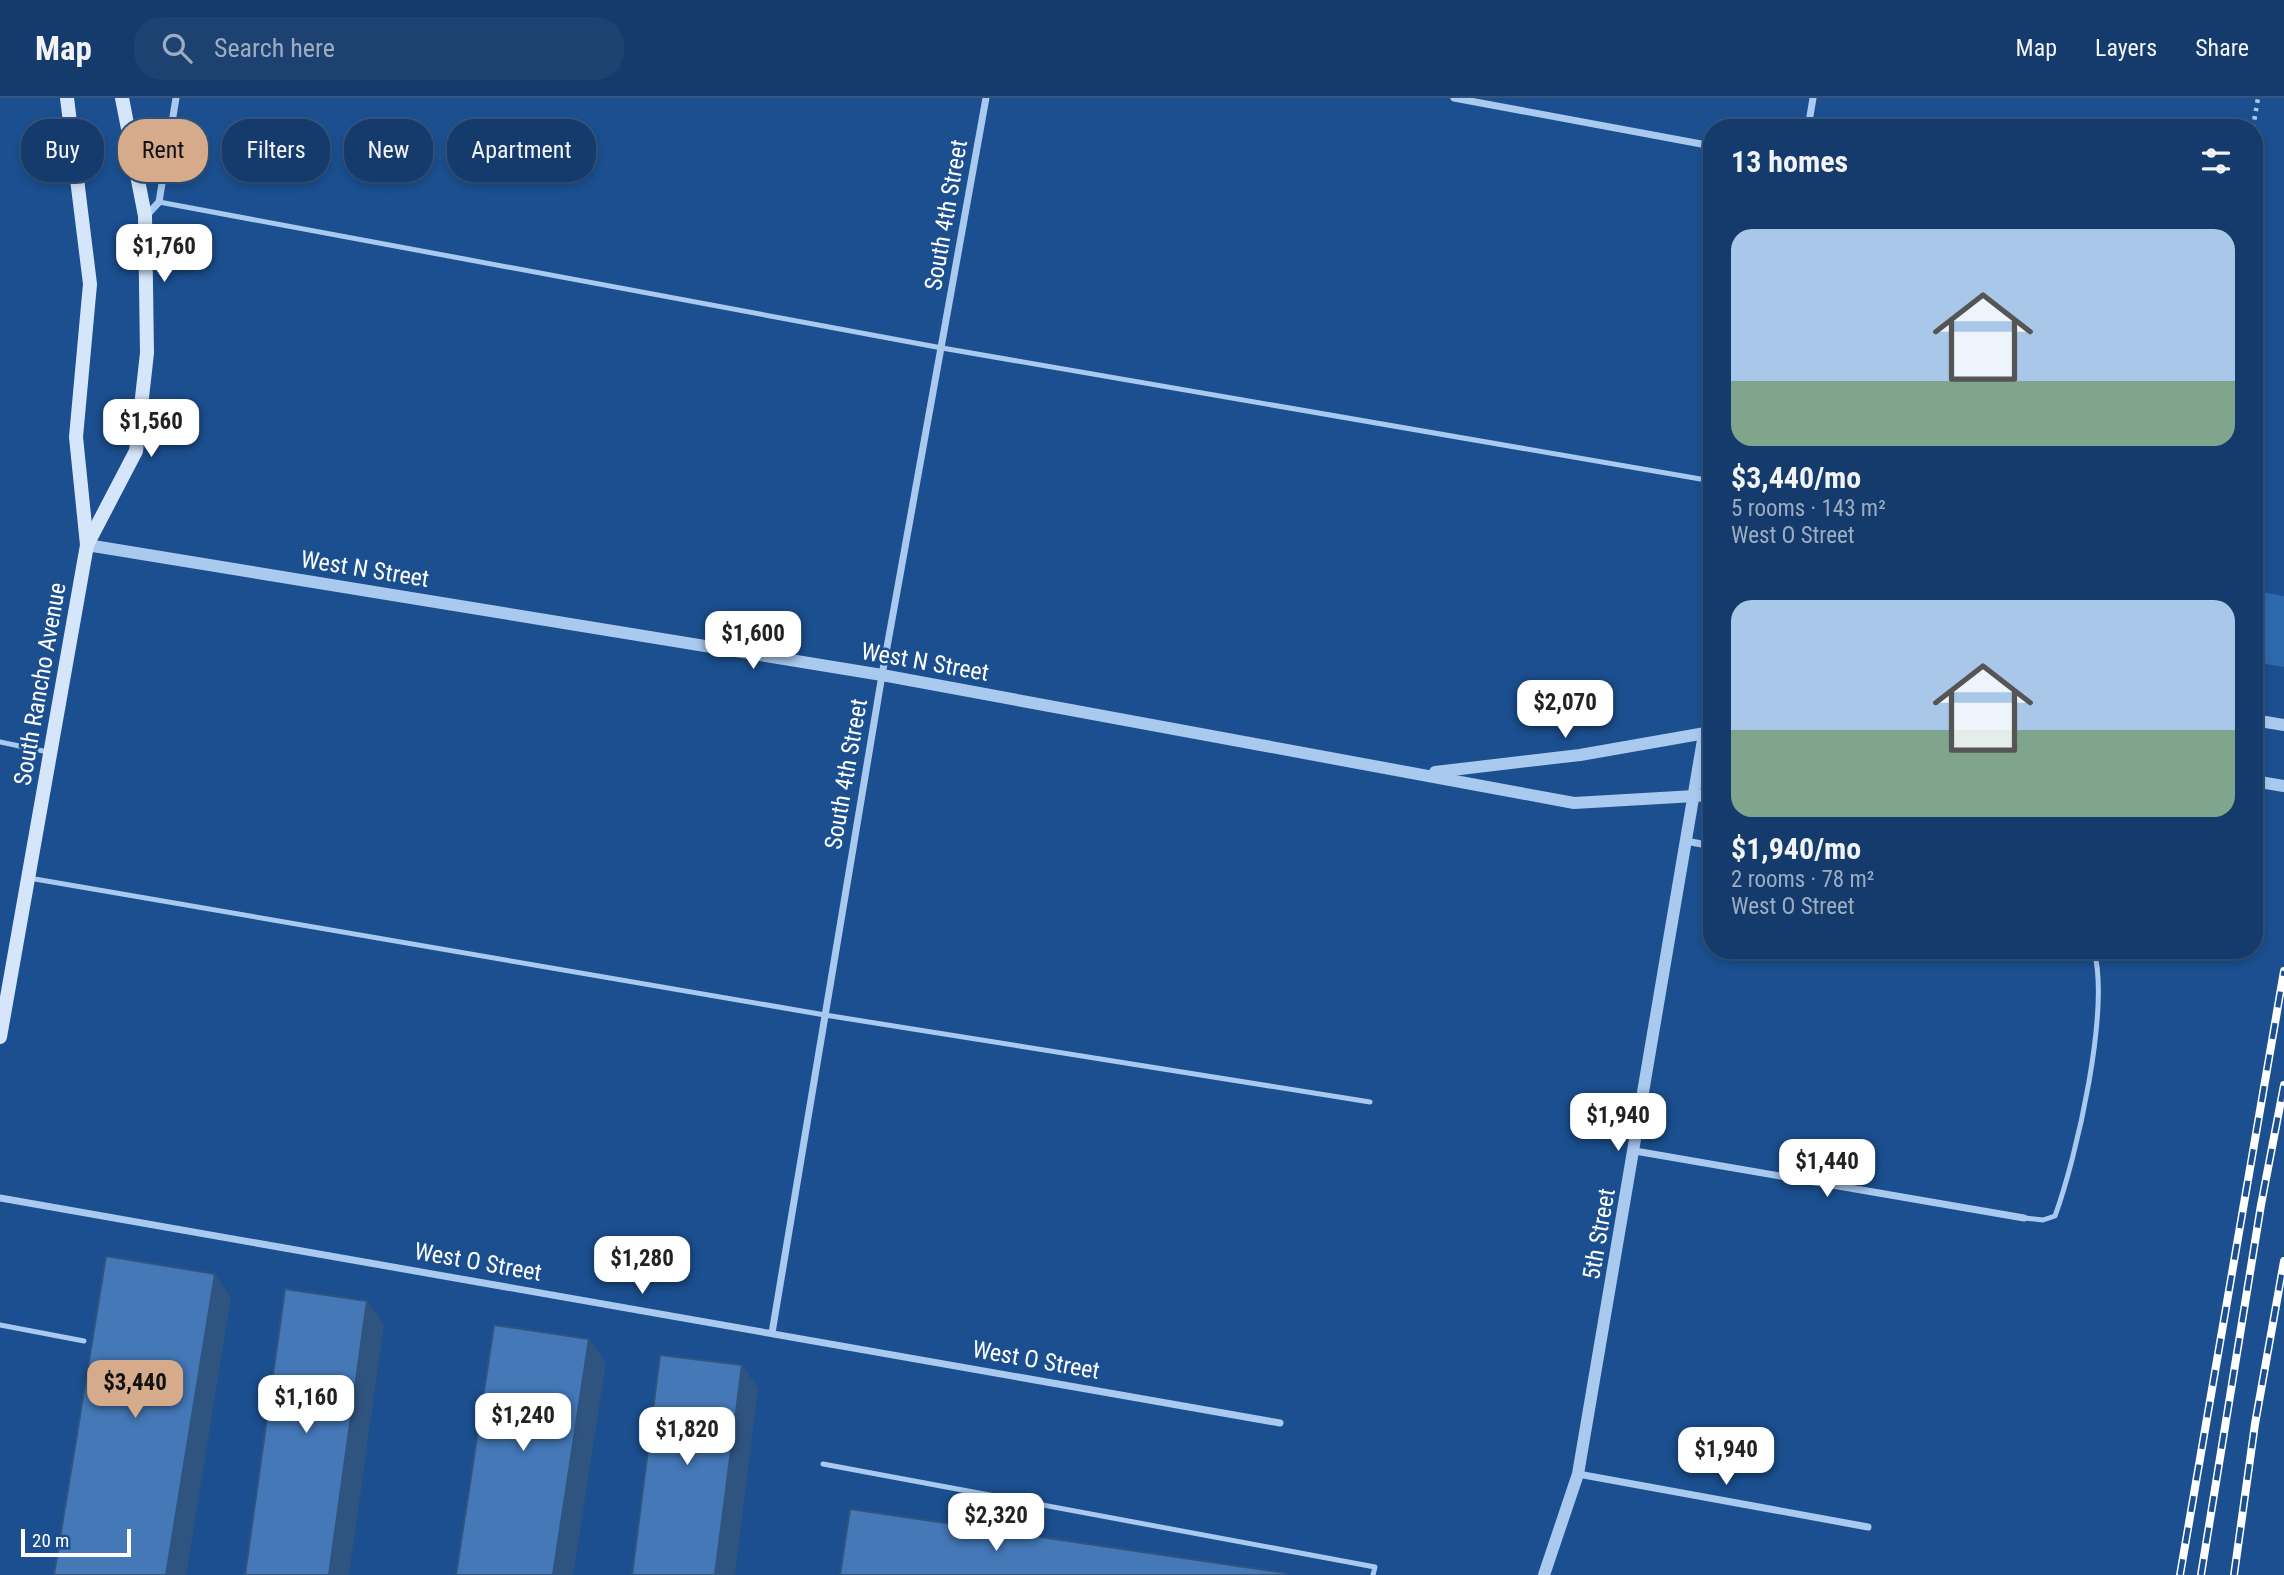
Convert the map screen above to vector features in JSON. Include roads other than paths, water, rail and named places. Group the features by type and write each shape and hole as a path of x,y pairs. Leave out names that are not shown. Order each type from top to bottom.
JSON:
{"main road":[{"name":"South Rancho Avenue","path":"0,1037 87,545 76,438 90,284 67,98"},
{"name":"South Rancho Avenue","path":"87,545 135,451 147,352 145,216 122,98"}],"street":[{"path":"145,216 159,202 176,98"},
{"name":"South 4th Street","path":"772,1333 882,675 985,98"},
{"path":"1454,98 1703,143"},
{"path":"1810,119 1813,98"},
{"name":"West N Street","path":"87,545 882,675 1574,803 1703,796"},
{"path":"2263,722 2284,725"},
{"name":"West N Street","path":"1423,773 1580,755 1703,734"},
{"name":"5th Street","path":"1544,1575 1578,1474 1636,1151 1693,798 1703,755"},
{"path":"2263,782 2284,786"},
{"path":"1686,841 1703,844"},
{"path":"1636,1151 2024,1218"},
{"name":"West O Street","path":"0,1198 1280,1423"},
{"path":"1578,1474 1868,1527"}],"lane":[{"path":"159,202 942,348 1703,479"},
{"path":"0,742 51,752"},
{"path":"29,878 825,1015 1370,1102"},
{"path":"2024,1218 2043,1220 2055,1216 2066,1184 2085,1097 2096,1021 2096,959"},
{"path":"0,1325 84,1341"},
{"path":"823,1464 1375,1567 1373,1575"}],"railway":[{"path":"2180,1575 2284,971"},
{"path":"2201,1575 2261,1205 2284,1085"},
{"path":"2234,1575 2255,1424 2284,1261"}]}
